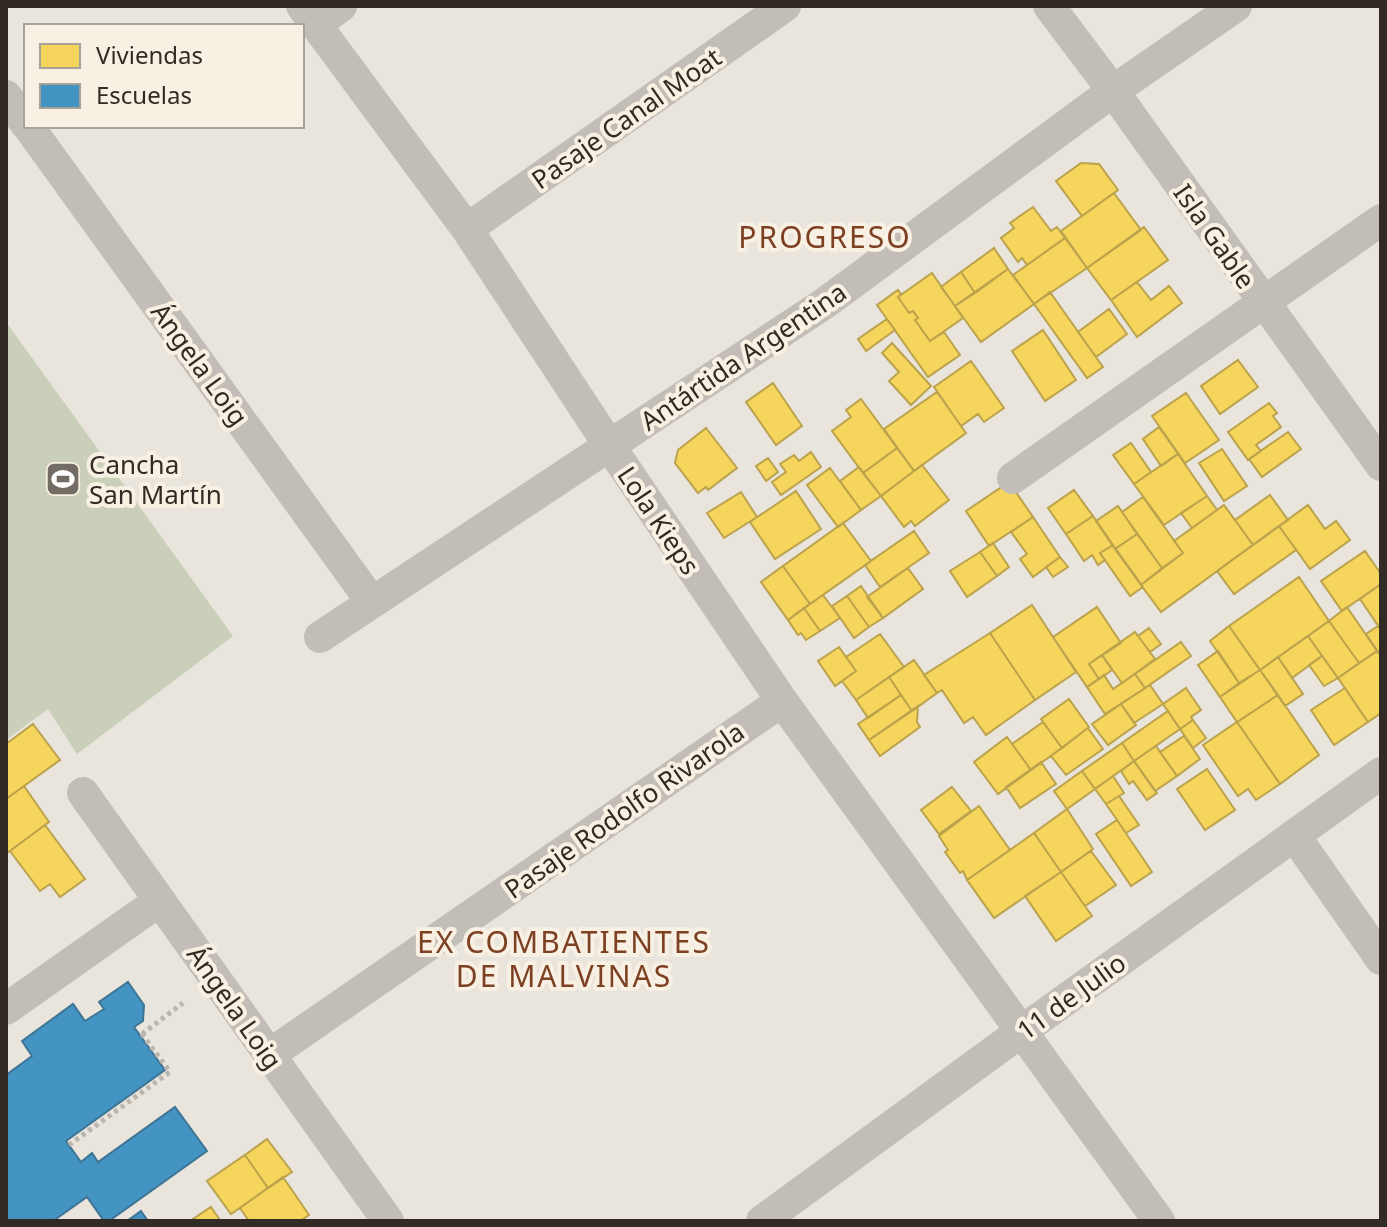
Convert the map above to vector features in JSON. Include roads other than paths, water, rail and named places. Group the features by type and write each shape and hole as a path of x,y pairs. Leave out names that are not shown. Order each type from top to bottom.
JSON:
{"street":[{"name":"Pasaje Canal Moat","path":"467,229 785,6"},
{"name":"Isla Gable","path":"1049,6 1381,465"},
{"name":"Antártida Argentina","path":"320,637 825,303 1113,91 1236,6"},
{"name":"Lola Kieps","path":"319,12 782,701 1159,1221"},
{"name":"Ángela Loig","path":"6,96 24,121"},
{"name":"Ángela Loig","path":"29,128 371,601"},
{"path":"1013,478 1381,220"},
{"name":"Pasaje Rodolfo Rivarola","path":"269,1055 782,701"},
{"name":"11 de Julio","path":"762,1221 1381,773"},
{"name":"Ángela Loig","path":"83,793 388,1221"},
{"path":"1294,835 1381,959"},
{"path":"6,1009 159,901"}],"place":[{"name":"Cancha San Martín","path":"63,479"}],"district":[{"name":"PROGRESO","path":"825,236"},
{"name":"EX COMBATIENTES DE MALVINAS","path":"564,958"}]}
